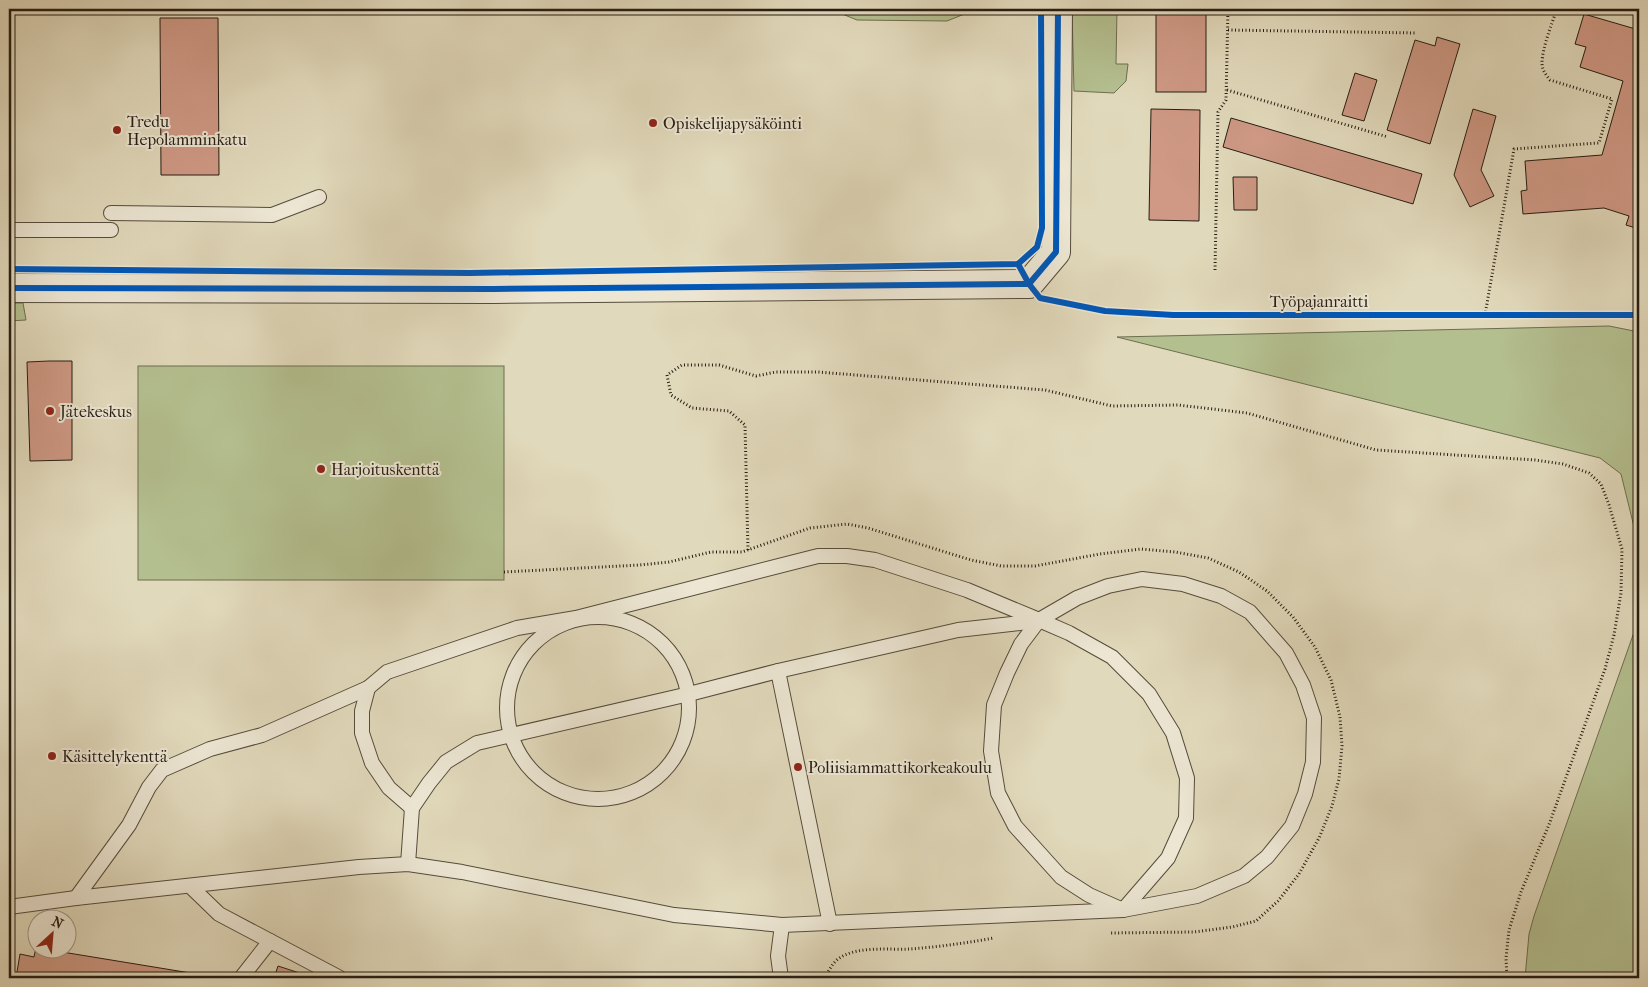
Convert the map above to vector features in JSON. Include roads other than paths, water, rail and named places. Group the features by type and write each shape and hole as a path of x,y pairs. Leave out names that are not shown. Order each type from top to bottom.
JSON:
{"street":[{"path":"9,288 494,289 1028,284 1056,252 1058,9"}],"lane":[{"path":"111,213 272,215 319,197"},
{"path":"9,230 111,230"},
{"path":"76,898 129,826 149,787 162,770 210,749 262,735 368,688 387,672 517,628 576,618 818,556 847,556 875,560 967,590 1069,633 1112,658 1149,694 1173,733 1187,778 1186,818 1168,858 1123,910"},
{"path":"9,906 359,867 408,864 462,872 674,915 782,925 1123,910 1197,896 1244,876 1267,857 1292,826 1305,794 1313,762 1314,718 1303,685 1286,653 1250,612 1221,596 1183,584 1142,580 1108,586 1077,598 1039,620 958,630 477,743 446,762 412,808 408,864"},
{"path":"612,617 644,628 671,652 682,671 689,694 689,722 677,756 653,782 619,798 581,799 548,786 525,765 509,735 506,697 518,662 541,635 576,618 612,617"},
{"path":"1039,620 1021,644 994,705 991,751 998,793 1015,826 1061,877 1089,896 1123,910"},
{"path":"778,671 830,924"},
{"path":"368,688 362,711 362,733 372,763 389,788 412,808"},
{"path":"190,886 219,914 340,978"},
{"path":"781,978 778,956 782,925"},
{"path":"241,978 270,941"}],"place":[{"name":"Opiskelijapysäköinti","path":"653,123"},
{"name":"Tredu Hepolamminkatu","path":"117,130"},
{"name":"Jätekeskus","path":"50,411"},
{"name":"Harjoituskenttä","path":"321,469"},
{"name":"Käsittelykenttä","path":"52,756"},
{"name":"Poliisiammattikorkeakoulu","path":"798,767"}]}
